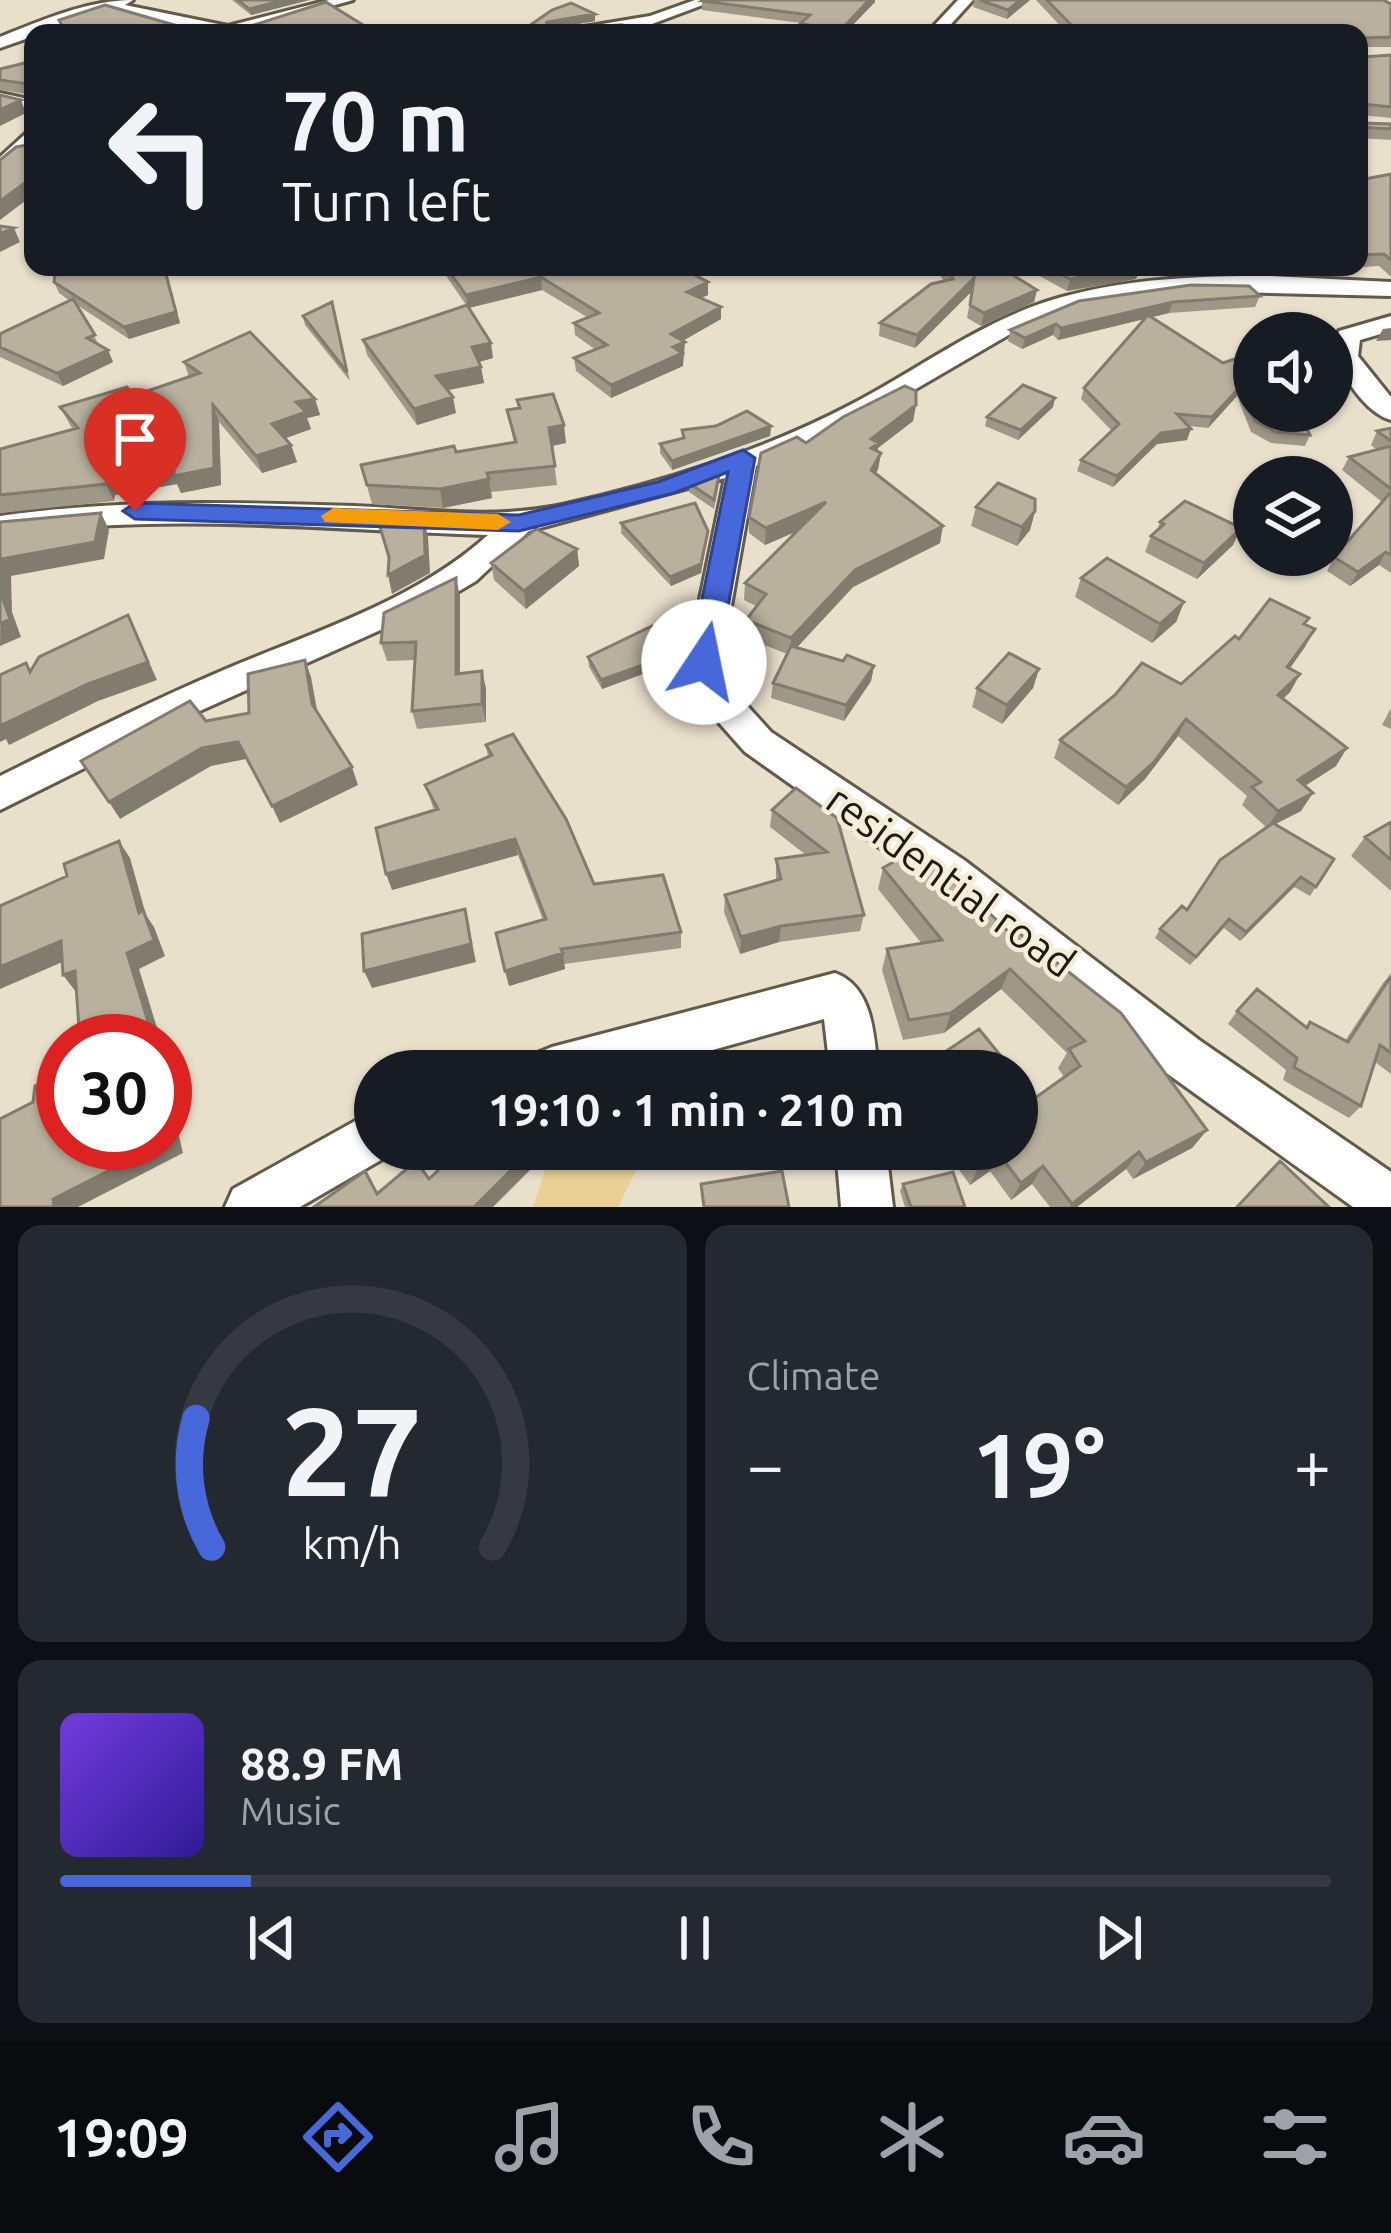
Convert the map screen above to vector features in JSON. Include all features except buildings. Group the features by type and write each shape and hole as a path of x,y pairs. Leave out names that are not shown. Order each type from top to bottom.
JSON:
{"street":[{"path":"52,24 126,0"},
{"path":"250,24 346,0"},
{"path":"622,24 652,20 709,0"},
{"path":"944,24 967,0"},
{"path":"104,5 190,24"},
{"path":"0,168 24,143"},
{"path":"1023,284 1062,304"},
{"path":"0,526 56,516 135,511 519,523 665,488 828,427 998,330 1062,304 1111,292 1184,284 1389,291"},
{"path":"1391,323 1348,337 1345,356 1364,385 1391,412"},
{"name":"residential road","path":"743,458 704,662 718,697 758,742 949,873 1182,1056 1391,1203"},
{"path":"0,794 180,704 422,598 466,573 519,523"},
{"path":"629,1050 835,994 849,1020 852,1050"},
{"path":"251,1207 354,1148"},
{"path":"863,1170 867,1207"}],"shaded area":[{"path":"545,1170 636,1170 618,1207 533,1207"}],"slow traffic":[{"path":"333,516 498,522"}],"route":[{"path":"135,511 519,523 665,488 743,458 704,662"}]}
